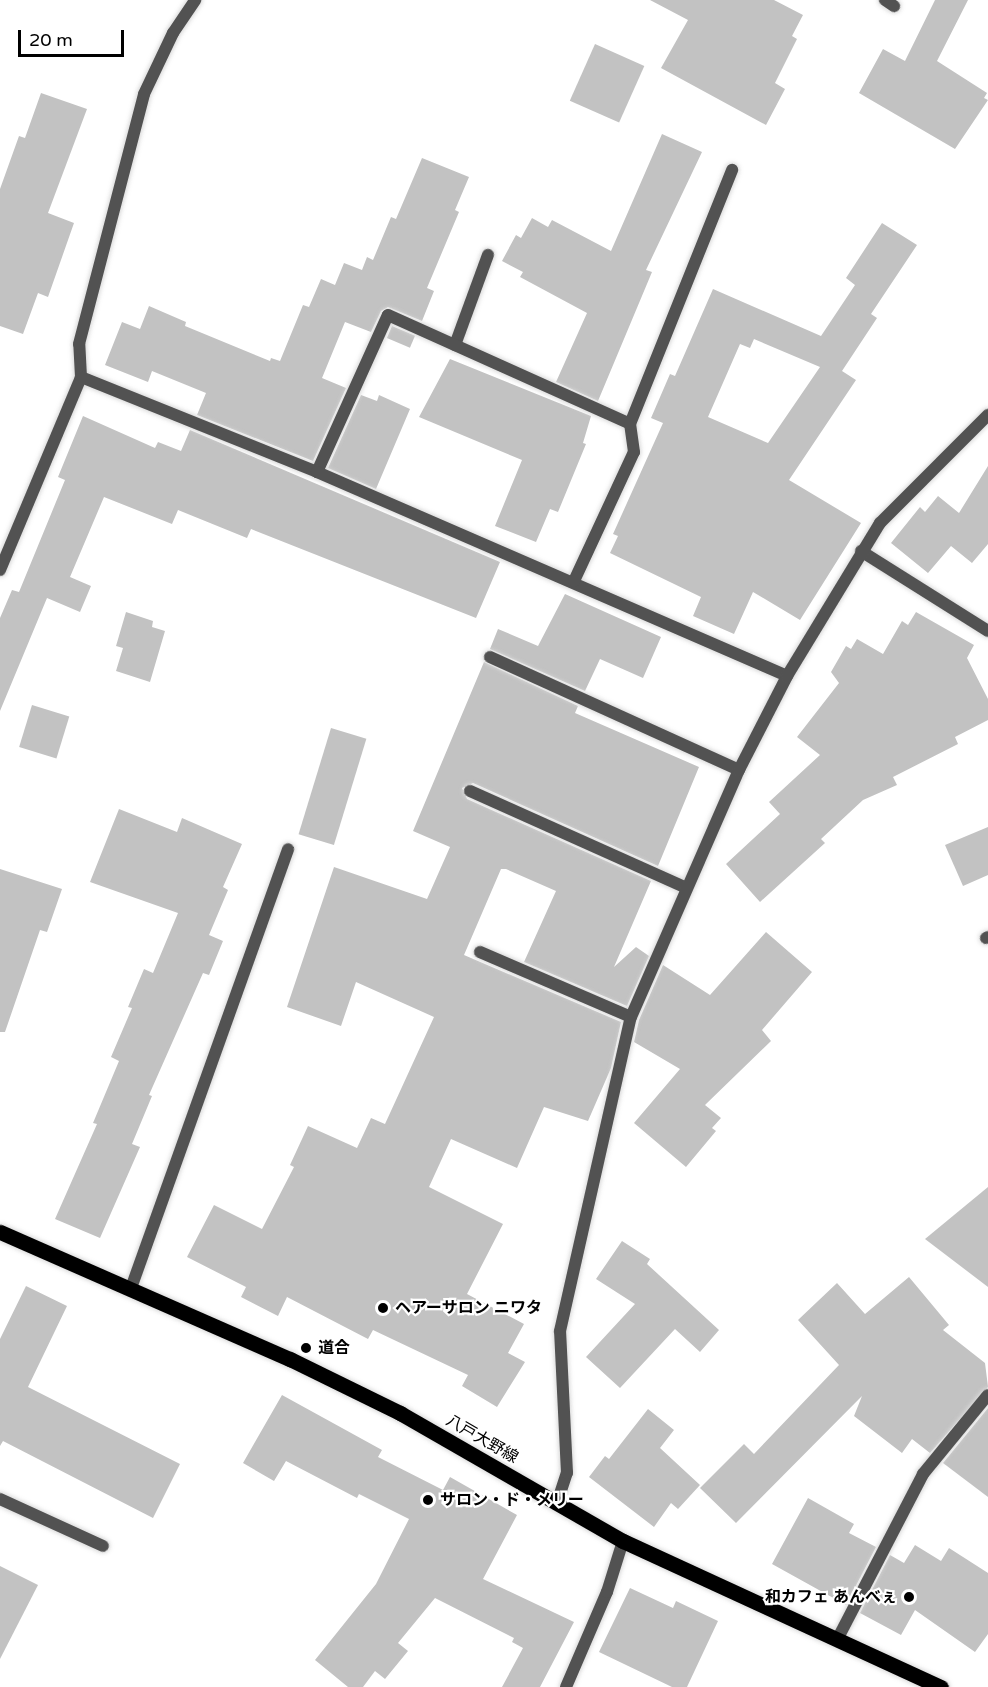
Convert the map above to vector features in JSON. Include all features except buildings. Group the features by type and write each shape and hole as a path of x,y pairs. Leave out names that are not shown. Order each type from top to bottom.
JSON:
{"main road":[{"name":"八戸大野線","path":"0,1232 130,1288 400,1413 623,1541 941,1687"}],"street":[{"path":"0,570 81,377 79,344 144,94 173,33 195,0"},
{"path":"574,581 634,452 630,424 732,170"},
{"path":"455,345 489,255"},
{"path":"317,472 388,315 630,424"},
{"path":"81,377 317,472 574,581 786,676"},
{"path":"557,1503 567,1473 560,1331 631,1017 685,887 739,770 786,676 880,523 988,415"},
{"path":"861,551 988,631"},
{"path":"490,657 739,770"},
{"path":"470,791 685,887"},
{"path":"130,1288 288,849"},
{"path":"480,952 631,1017"},
{"path":"837,1640 922,1474 988,1395"},
{"path":"0,1499 103,1546"},
{"path":"566,1687 607,1592 623,1541"}],"place":[{"name":"ヘアーサロン ニワタ","path":"383,1308"},
{"name":"道合","path":"306,1348"},
{"name":"サロン・ド・メリー","path":"428,1500"},
{"name":"和カフェ あんべぇ","path":"909,1597"}]}
